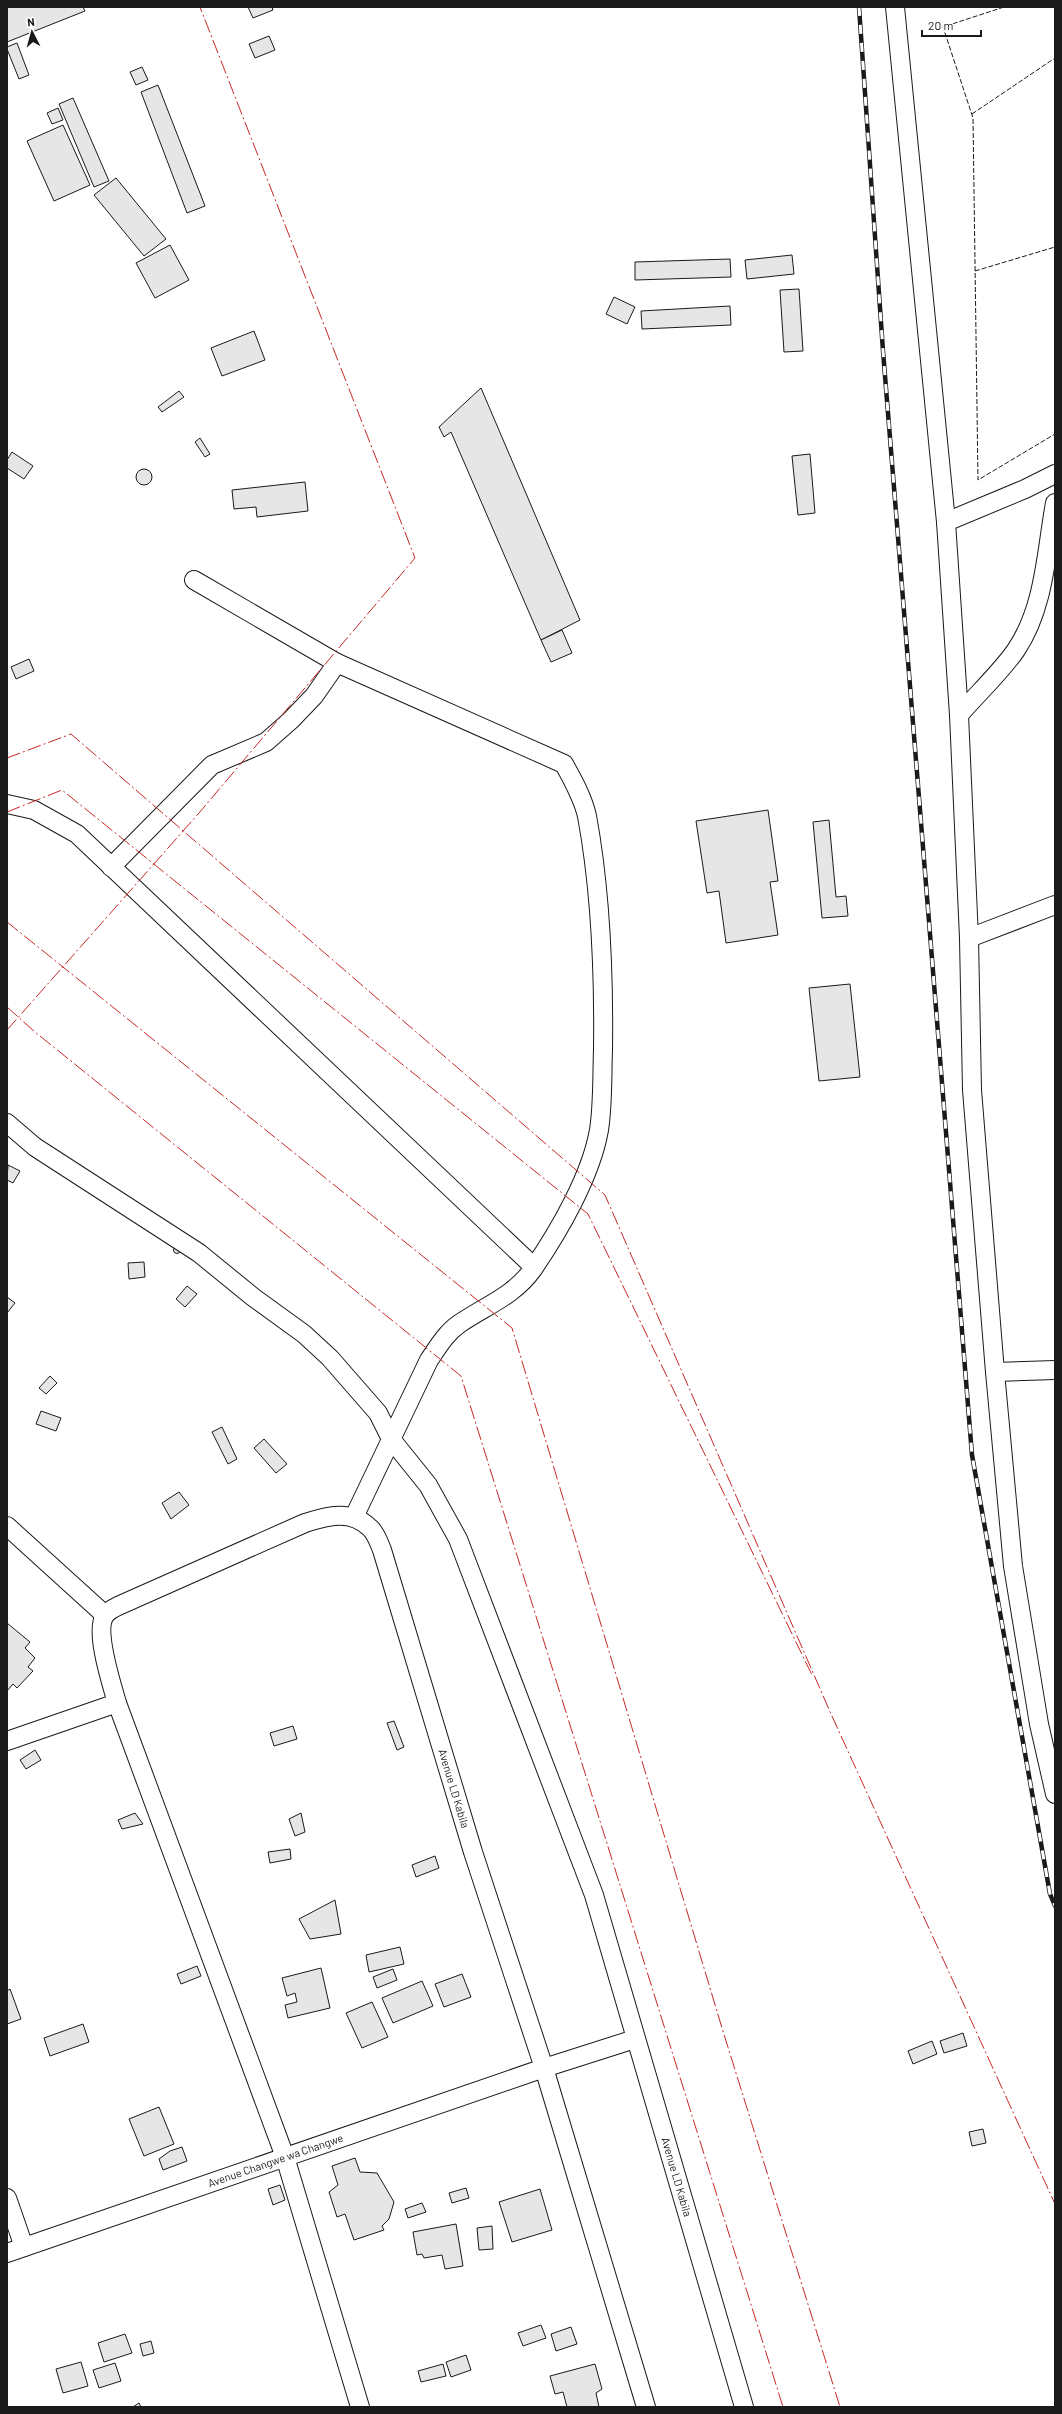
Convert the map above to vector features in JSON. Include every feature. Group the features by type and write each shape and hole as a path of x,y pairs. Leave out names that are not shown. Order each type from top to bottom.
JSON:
{"street":[{"path":"894,7 946,522 959,714 969,938 972,1090 995,1372 1013,1566 1039,1724 1055,1794"},
{"path":"946,522 1025,489 1055,474"},
{"path":"959,714 1016,650 1034,613 1045,570 1055,503"},
{"path":"194,580 337,663 564,764 576,785 586,815 596,888 603,1002 602,1078 599,1130 588,1166 568,1210 524,1282 508,1295 458,1325 443,1339 429,1360 354,1517 330,1515 305,1523 118,1606 105,1615 102,1627 102,1638 117,1703 285,2157 360,2407"},
{"path":"111,868 212,765 266,742 291,720 314,696 337,663"},
{"path":"7,804 34,810 77,834 111,868 534,1267"},
{"path":"969,938 1055,905"},
{"name":"Avenue LD Kabila","path":"7,1123 35,1147 199,1253 253,1297 304,1334 354,1383 378,1413 391,1440 428,1485 458,1539 594,1895 744,2407"},
{"path":"995,1372 1055,1370"},
{"name":"Avenue LD Kabila","path":"354,1517 371,1528 382,1550 473,1852 544,2068 646,2407"},
{"path":"7,1526 105,1615"},
{"path":"7,1741 117,1703"},
{"path":"544,2068 635,2039"},
{"name":"Avenue Changwe wa Changwe","path":"7,2253 544,2068"},
{"path":"7,2198 24,2247"}],"building":[{"path":"7,7 83,7 85,11 7,42"},
{"path":"248,7 272,7 273,10 253,18"},
{"path":"269,36 275,50 255,58 249,44"},
{"path":"17,43 29,75 19,79 7,49 7,47"},
{"path":"142,67 148,80 136,85 130,72"},
{"path":"158,85 205,206 187,213 141,92"},
{"path":"73,98 109,181 94,187 59,104"},
{"path":"58,108 63,120 52,124 47,113"},
{"path":"63,125 90,185 54,201 27,141"},
{"path":"116,178 166,239 144,256 94,195"},
{"path":"170,245 189,280 155,298 136,263"},
{"path":"792,255 794,274 747,279 745,260"},
{"path":"730,259 731,277 635,280 635,262"},
{"path":"799,289 803,351 784,352 780,290"},
{"path":"614,297 635,307 627,324 606,314"},
{"path":"730,306 731,325 642,329 641,311"},
{"path":"254,331 265,360 222,376 211,348"},
{"path":"481,388 580,620 541,640 451,432 444,437 439,427"},
{"path":"179,391 184,397 162,412 158,407"},
{"path":"200,438 210,454 205,457 195,442"},
{"path":"12,452 33,466 24,479 7,468 7,460"},
{"path":"810,454 815,513 798,515 792,456"},
{"path":"141,469 147,469 152,474 150,483 147,485 141,485 136,480 136,474"},
{"path":"305,482 308,511 257,517 256,507 234,509 232,490"},
{"path":"562,630 572,653 551,662 541,640"},
{"path":"29,659 34,671 16,679 11,667"},
{"path":"768,810 778,881 770,882 778,935 726,943 719,891 707,893 696,821"},
{"path":"829,820 836,897 846,896 848,916 822,918 813,822"},
{"path":"850,984 860,1077 819,1081 809,988"},
{"path":"8,1165 20,1171 13,1183 7,1180"},
{"path":"177,1247 180,1250 177,1253 174,1250"},
{"path":"144,1262 145,1277 129,1279 128,1263"},
{"path":"187,1286 197,1294 185,1307 176,1299"},
{"path":"7,1297 15,1303 7,1313"},
{"path":"50,1376 57,1383 46,1394 39,1388"},
{"path":"41,1411 61,1418 56,1431 36,1424"},
{"path":"222,1427 237,1459 228,1464 212,1432"},
{"path":"264,1439 287,1464 276,1473 254,1448"},
{"path":"179,1492 189,1505 171,1519 162,1503"},
{"path":"7,1623 30,1642 25,1648 35,1658 28,1667 33,1671 17,1688 13,1684 7,1691"},
{"path":"394,1721 404,1747 397,1750 387,1723"},
{"path":"293,1726 297,1739 274,1746 270,1733"},
{"path":"35,1750 41,1760 26,1769 20,1760"},
{"path":"135,1813 143,1824 122,1829 118,1820"},
{"path":"301,1813 305,1832 295,1836 289,1819"},
{"path":"290,1849 291,1859 270,1863 268,1852"},
{"path":"435,1856 439,1868 416,1877 412,1865"},
{"path":"335,1900 341,1934 310,1939 299,1919"},
{"path":"400,1947 404,1964 369,1972 366,1955"},
{"path":"197,1966 201,1976 181,1984 177,1974"},
{"path":"321,1968 330,2008 288,2018 285,2005 297,2002 295,1993 287,1996 282,1978"},
{"path":"393,1969 397,1980 377,1988 373,1977"},
{"path":"462,1974 471,1997 444,2007 435,1984"},
{"path":"422,1981 433,2006 393,2023 382,1998"},
{"path":"10,1989 21,2019 7,2024 7,1991"},
{"path":"372,2002 388,2037 362,2048 346,2013"},
{"path":"83,2024 89,2042 50,2056 44,2038"},
{"path":"963,2033 967,2046 944,2053 940,2041"},
{"path":"932,2041 937,2054 913,2064 908,2051"},
{"path":"159,2107 174,2144 144,2156 129,2119"},
{"path":"983,2129 986,2143 972,2146 969,2132"},
{"path":"182,2147 187,2161 163,2170 159,2159 170,2151"},
{"path":"355,2158 360,2172 377,2173 394,2202 389,2219 382,2226 384,2230 354,2240 345,2214 337,2217 329,2192 338,2185 332,2166"},
{"path":"280,2185 285,2200 273,2205 268,2189"},
{"path":"466,2188 469,2198 452,2203 449,2193"},
{"path":"540,2189 552,2230 512,2242 499,2202"},
{"path":"422,2203 426,2212 408,2218 405,2209"},
{"path":"456,2224 463,2266 445,2269 442,2255 424,2258 422,2254 417,2255 413,2232"},
{"path":"492,2226 493,2249 479,2250 477,2228"},
{"path":"541,2325 546,2338 523,2346 518,2333"},
{"path":"571,2327 577,2344 556,2351 551,2334"},
{"path":"125,2334 132,2353 104,2362 98,2343"},
{"path":"151,2341 154,2353 143,2356 140,2344"},
{"path":"466,2355 471,2370 451,2377 446,2362"},
{"path":"81,2362 88,2386 63,2393 56,2369"},
{"path":"115,2363 121,2381 99,2388 93,2370"},
{"path":"443,2364 446,2376 421,2382 418,2371"},
{"path":"595,2364 602,2389 596,2393 599,2407 567,2407 563,2392 555,2394 550,2376"},
{"path":"139,2403 141,2407 133,2407"}],"railway":[{"path":"859,7 883,351 972,1455 1050,1894 1055,1906"}],"fence":[{"path":"1004,7 943,27 973,118 978,480 1055,434"},
{"path":"972,114 1055,58"},
{"path":"975,271 1055,247"}],"power":[{"path":"7,1030 199,813 415,558 200,7"},
{"path":"7,758 71,734 605,1195 831,1714 1055,2204"},
{"path":"7,812 62,790 588,1214 812,1675"},
{"path":"7,922 512,1328 722,2028 840,2407"},
{"path":"7,1007 35,1032 461,1376 783,2407"}]}
